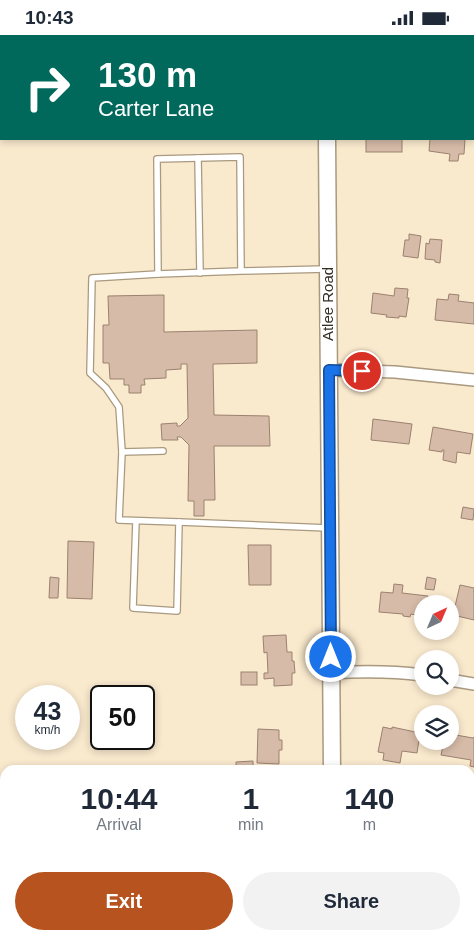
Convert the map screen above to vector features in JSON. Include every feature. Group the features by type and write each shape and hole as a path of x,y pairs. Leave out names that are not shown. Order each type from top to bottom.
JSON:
{"main road":[{"name":"Atlee Road","path":"327,140 332,765"}],"street":[{"path":"329,370 395,372 474,379"},
{"path":"331,673 365,671 414,674"},
{"path":"459,682 474,684"}],"lane":[{"path":"158,274 157,159 240,157 240,271"},
{"path":"198,158 200,273"},
{"path":"328,269 92,278 90,373 106,389 119,407 122,453 119,521 330,528"},
{"path":"122,453 163,451"},
{"path":"136,521 133,608 177,611 179,522"}],"building":[{"path":"366,140 402,140 402,152 366,152"},
{"path":"430,140 465,140 464,154 459,154 458,161 449,161 450,154 429,151"},
{"path":"409,234 421,236 418,258 403,256 405,240 409,240"},
{"path":"430,239 442,240 440,263 435,262 435,260 425,259 426,243 429,244"},
{"path":"395,288 408,289 407,298 409,298 406,317 386,317 387,315 371,313 373,293 394,296"},
{"path":"449,294 459,295 458,301 474,303 474,324 435,320 437,299 448,300"},
{"path":"164,295 164,332 257,330 257,363 213,364 214,415 269,416 270,446 214,446 215,500 204,500 204,516 194,516 194,501 188,501 189,445 181,437 177,437 178,440 162,440 161,424 177,423 177,426 180,426 188,418 187,364 181,364 181,369 166,370 166,378 144,379 145,385 141,385 141,393 129,393 129,385 124,385 124,379 110,379 109,363 103,363 103,325 109,325 108,296"},
{"path":"373,419 412,424 409,444 371,440"},
{"path":"433,427 473,434 470,454 457,452 456,463 443,460 444,450 442,452 429,450"},
{"path":"463,507 474,509 473,520 461,518"},
{"path":"68,541 94,542 92,599 67,598"},
{"path":"248,545 271,545 271,585 249,585"},
{"path":"50,577 59,578 58,598 49,598"},
{"path":"427,577 436,579 434,590 425,589"},
{"path":"394,584 403,585 402,593 419,595 414,595 414,615 411,614 410,617 403,616 403,614 379,612 381,592 393,593"},
{"path":"460,585 474,588 474,620 459,616 458,595"},
{"path":"286,635 287,652 292,652 295,673 292,673 292,685 274,686 274,678 264,679 264,673 268,673 267,652 264,653 263,636"},
{"path":"241,672 257,672 257,685 241,685"},
{"path":"383,727 414,732 414,750 417,750 417,753 402,751 400,763 383,760 384,753 378,752"},
{"path":"258,729 279,730 282,750 279,750 279,764 257,763"},
{"path":"459,736 474,737 474,765 470,765 471,760 441,755 442,750 459,750"},
{"path":"253,761 253,765 236,765 236,762"}],"route":[{"path":"331,657 329,370 362,371"}]}
